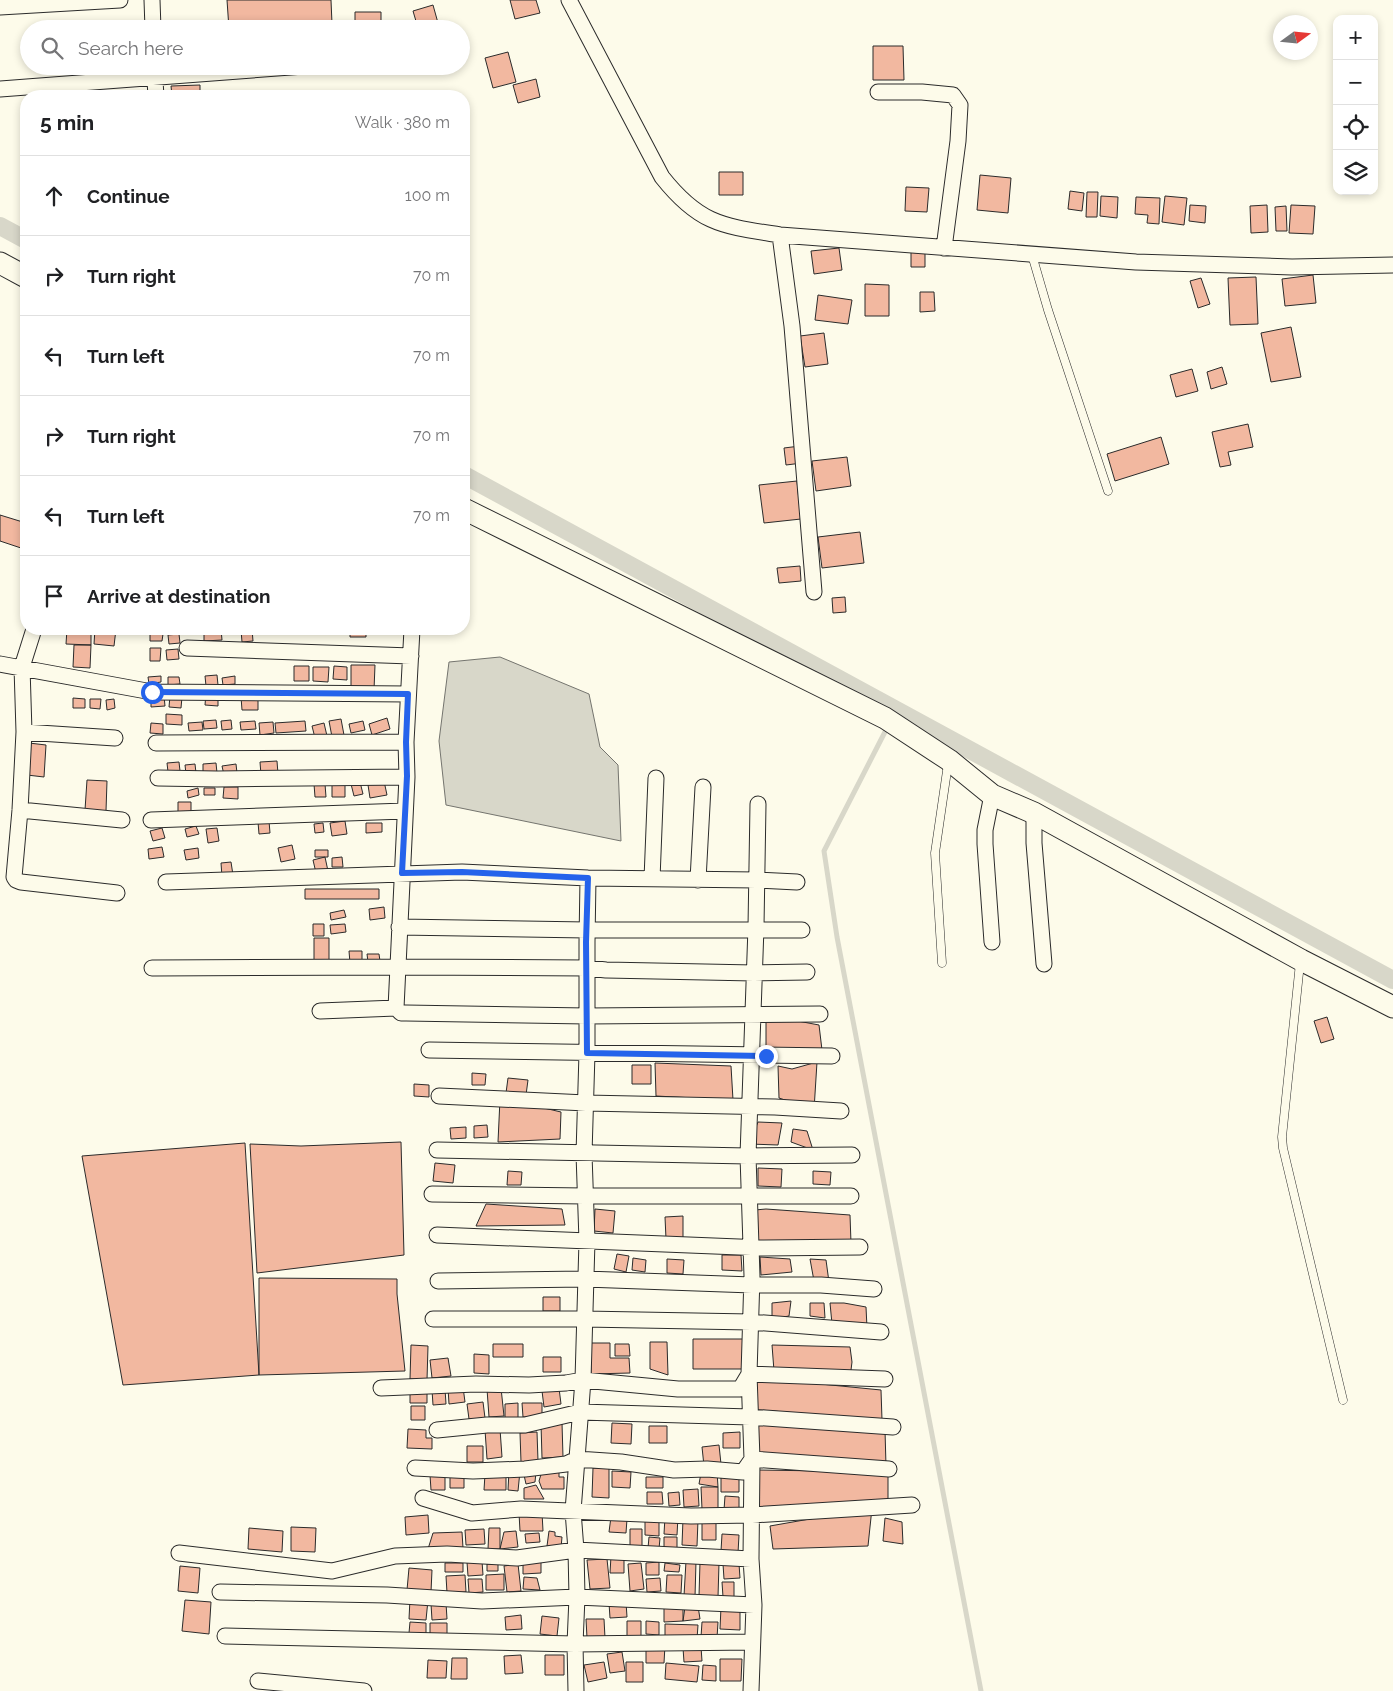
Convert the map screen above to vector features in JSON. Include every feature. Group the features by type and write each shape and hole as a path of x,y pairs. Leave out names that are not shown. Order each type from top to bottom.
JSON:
{"main road":[{"path":"0,263 20,273"},
{"path":"470,511 893,723 949,760 992,795 1034,813 1301,960 1393,1007"}],"street":[{"path":"0,7 120,0"},
{"path":"152,0 153,20"},
{"path":"570,0 662,177 677,196 690,207 707,218 729,227 780,235 1136,262 1282,267 1393,265"},
{"path":"0,89 128,75"},
{"path":"155,75 156,90"},
{"path":"878,92 922,92 953,95 960,105 958,141 944,248"},
{"path":"780,235 792,326 814,592"},
{"path":"32,635 22,667 24,732 20,810 13,873 16,880 117,893"},
{"path":"396,1008 412,635"},
{"path":"188,648 411,656"},
{"path":"0,664 152,692 408,694"},
{"path":"24,732 116,738"},
{"path":"156,742 406,742"},
{"path":"158,778 217,780 407,776"},
{"path":"652,879 656,778"},
{"path":"698,880 703,787"},
{"path":"992,795 985,844 992,942"},
{"path":"751,1691 754,1605 751,1560 752,1459 750,1416 752,1247 748,1156 756,930 758,804"},
{"path":"20,810 122,820"},
{"path":"150,820 405,811"},
{"path":"1034,813 1034,843 1044,964"},
{"path":"166,882 462,872 588,878 797,882"},
{"path":"576,1691 577,1597 573,1510 583,1380 587,1242 584,1154 587,1053 588,878"},
{"path":"400,927 587,930 802,930"},
{"path":"152,968 399,966 588,968 754,973 807,972"},
{"path":"320,1011 396,1008 401,1013 406,1014 587,1016 820,1014"},
{"path":"429,1050 832,1056"},
{"path":"438,1096 586,1103 749,1106 841,1111"},
{"path":"437,1150 584,1154 852,1156"},
{"path":"432,1194 851,1196"},
{"path":"437,1235 752,1247 860,1247"},
{"path":"438,1281 585,1279 874,1288"},
{"path":"433,1319 751,1322 881,1332"},
{"path":"381,1388 476,1384 529,1385 583,1380 678,1390 740,1389 750,1374"},
{"path":"750,1374 885,1379"},
{"path":"437,1430 525,1424 580,1412 750,1416 893,1427"},
{"path":"416,1468 473,1471 525,1470 566,1464 577,1459 621,1462 674,1470 707,1469 743,1472 752,1459"},
{"path":"752,1459 889,1469"},
{"path":"423,1498 472,1513 521,1509 692,1516 752,1515 912,1505"},
{"path":"179,1553 332,1571 395,1556 448,1554 517,1558 576,1550 751,1560"},
{"path":"220,1592 387,1596 482,1601 577,1597 754,1605"},
{"path":"225,1636 575,1644 752,1642"},
{"path":"258,1681 364,1691"}],"lane":[{"path":"1032,255 1048,310 1108,491"},
{"path":"942,963 935,853 949,760"},
{"path":"1301,960 1282,1137 1283,1148 1343,1400"}],"shaded area":[{"path":"500,657 589,694 600,747 618,765 621,841 446,805 439,741 449,662"}],"building":[{"path":"227,0 331,0 332,20 228,20"},
{"path":"510,0 536,0 540,13 515,19"},
{"path":"433,5 437,20 416,20 413,11"},
{"path":"355,12 381,12 381,20 355,20"},
{"path":"873,46 903,46 904,80 873,80"},
{"path":"508,52 516,82 493,88 485,58"},
{"path":"536,79 540,97 518,103 513,85"},
{"path":"200,85 200,90 171,90 171,86"},
{"path":"719,172 743,172 743,195 719,195"},
{"path":"980,175 1011,178 1008,213 977,210"},
{"path":"906,187 929,188 927,212 905,211"},
{"path":"1070,191 1084,193 1082,211 1068,209"},
{"path":"1087,192 1098,192 1097,217 1086,217"},
{"path":"1101,196 1118,197 1117,218 1100,216"},
{"path":"1165,196 1187,198 1184,225 1162,222"},
{"path":"1136,197 1160,198 1159,224 1147,223 1148,215 1135,214"},
{"path":"1190,205 1206,206 1205,223 1189,221"},
{"path":"1267,205 1268,232 1251,233 1250,206"},
{"path":"1291,205 1315,206 1313,234 1289,233"},
{"path":"1286,206 1287,231 1276,231 1275,207"},
{"path":"839,248 842,270 814,274 811,251"},
{"path":"911,252 925,252 925,267 911,267"},
{"path":"1313,275 1316,303 1285,306 1282,279"},
{"path":"1256,277 1258,324 1230,325 1228,278"},
{"path":"1201,278 1210,304 1198,308 1190,281"},
{"path":"865,284 889,285 889,316 865,316"},
{"path":"920,292 934,292 935,311 920,312"},
{"path":"818,295 852,300 848,324 815,320"},
{"path":"1291,327 1301,377 1271,382 1261,333"},
{"path":"824,333 828,364 805,367 800,336"},
{"path":"1222,367 1227,384 1211,389 1207,372"},
{"path":"1192,369 1198,391 1176,397 1170,375"},
{"path":"1248,424 1253,447 1228,452 1231,465 1220,467 1212,432"},
{"path":"1161,437 1169,464 1115,481 1107,454"},
{"path":"800,446 802,463 786,465 784,448"},
{"path":"847,457 851,486 816,491 812,461"},
{"path":"797,481 801,519 764,523 759,485"},
{"path":"0,515 20,521 20,548 0,541"},
{"path":"860,532 864,563 822,568 818,537"},
{"path":"800,566 801,581 779,583 777,568"},
{"path":"845,597 846,612 833,613 832,598"},
{"path":"67,635 91,635 91,645 66,644"},
{"path":"95,635 115,635 114,646 94,644"},
{"path":"150,635 163,635 162,641 150,641"},
{"path":"168,635 179,635 180,643 169,644"},
{"path":"204,635 222,635 222,640 204,641"},
{"path":"241,635 252,635 253,641 242,642"},
{"path":"350,635 366,635 366,637 350,637"},
{"path":"74,645 91,645 90,668 73,667"},
{"path":"150,648 161,648 160,661 150,661"},
{"path":"178,649 179,659 167,660 166,650"},
{"path":"351,665 375,665 374,690 351,690"},
{"path":"294,666 309,666 309,681 294,681"},
{"path":"334,666 347,667 347,680 333,679"},
{"path":"313,667 329,667 328,682 313,681"},
{"path":"217,675 218,685 206,686 205,676"},
{"path":"161,676 161,682 149,684 148,677"},
{"path":"235,676 235,684 223,685 222,678"},
{"path":"168,677 179,677 180,684 168,685"},
{"path":"206,693 218,694 218,706 205,705"},
{"path":"164,696 165,706 151,707 151,697"},
{"path":"170,696 182,697 181,708 169,707"},
{"path":"241,697 258,697 258,710 242,710"},
{"path":"73,698 85,699 85,708 73,708"},
{"path":"90,699 101,699 100,709 90,708"},
{"path":"114,699 115,708 107,710 106,700"},
{"path":"166,714 182,715 182,725 166,724"},
{"path":"387,718 390,729 372,735 369,724"},
{"path":"341,719 344,735 332,737 329,721"},
{"path":"216,720 217,728 204,729 203,721"},
{"path":"231,720 232,729 222,730 221,721"},
{"path":"255,721 256,729 241,730 240,722"},
{"path":"305,721 306,731 276,733 275,723"},
{"path":"363,721 365,730 351,733 349,724"},
{"path":"202,722 203,730 189,731 188,723"},
{"path":"273,722 274,733 260,735 259,723"},
{"path":"151,723 163,724 163,734 150,733"},
{"path":"324,723 327,736 315,738 312,726"},
{"path":"29,743 46,745 44,777 27,775"},
{"path":"277,761 278,774 261,775 260,762"},
{"path":"179,762 180,771 168,772 167,763"},
{"path":"216,763 217,773 203,774 203,764"},
{"path":"195,764 196,773 186,774 185,765"},
{"path":"236,764 237,773 224,775 222,766"},
{"path":"87,780 107,781 106,811 85,810"},
{"path":"384,781 387,795 370,798 368,785"},
{"path":"360,782 363,794 354,796 351,784"},
{"path":"314,784 325,784 326,797 315,797"},
{"path":"332,785 345,785 345,797 332,797"},
{"path":"224,787 238,787 238,799 223,798"},
{"path":"198,788 199,795 188,798 187,791"},
{"path":"204,788 215,788 215,795 204,795"},
{"path":"178,802 191,802 191,816 178,816"},
{"path":"269,821 270,833 259,834 258,822"},
{"path":"345,821 347,834 332,836 330,823"},
{"path":"323,823 324,832 315,833 314,824"},
{"path":"366,823 382,823 382,832 366,833"},
{"path":"196,826 199,834 187,837 185,829"},
{"path":"162,828 165,838 153,841 150,831"},
{"path":"217,828 219,841 208,843 206,829"},
{"path":"292,845 295,859 281,862 278,848"},
{"path":"162,847 164,857 149,859 148,849"},
{"path":"198,848 199,858 186,860 184,850"},
{"path":"315,850 328,850 328,857 315,857"},
{"path":"325,857 328,871 316,873 313,860"},
{"path":"342,857 343,867 332,867 332,858"},
{"path":"231,862 233,875 222,877 221,863"},
{"path":"305,889 379,889 379,899 305,899"},
{"path":"384,907 385,918 370,920 369,909"},
{"path":"344,910 346,917 331,920 330,913"},
{"path":"313,924 324,924 324,936 313,936"},
{"path":"345,924 346,932 331,934 330,925"},
{"path":"314,938 329,938 329,964 314,965"},
{"path":"349,951 362,951 362,962 350,963"},
{"path":"367,954 379,954 380,961 368,962"},
{"path":"766,1015 819,1025 822,1050 766,1056"},
{"path":"1327,1017 1334,1039 1321,1043 1314,1021"},
{"path":"817,1062 814,1110 779,1098 778,1066 792,1069"},
{"path":"655,1063 731,1066 733,1100 656,1096"},
{"path":"632,1065 651,1065 651,1084 632,1084"},
{"path":"472,1073 486,1074 485,1085 472,1085"},
{"path":"508,1078 528,1080 526,1095 506,1093"},
{"path":"414,1084 429,1085 429,1097 414,1096"},
{"path":"500,1099 561,1112 560,1139 498,1142"},
{"path":"758,1122 782,1123 778,1145 749,1144"},
{"path":"487,1125 488,1137 474,1138 474,1126"},
{"path":"466,1127 466,1138 451,1139 450,1128"},
{"path":"793,1129 807,1131 813,1150 791,1142"},
{"path":"401,1142 404,1255 257,1273 250,1144 301,1146"},
{"path":"245,1143 259,1375 123,1385 82,1156"},
{"path":"435,1163 455,1165 453,1183 433,1181"},
{"path":"758,1168 782,1169 781,1187 758,1186"},
{"path":"508,1171 522,1172 521,1185 507,1185"},
{"path":"813,1171 831,1172 830,1185 813,1184"},
{"path":"486,1204 562,1209 565,1225 476,1226"},
{"path":"595,1209 615,1211 613,1233 594,1231"},
{"path":"766,1209 850,1215 851,1243 751,1242 755,1210"},
{"path":"683,1216 683,1238 666,1239 665,1217"},
{"path":"617,1254 629,1256 626,1272 614,1269"},
{"path":"722,1255 741,1255 742,1271 722,1270"},
{"path":"760,1257 790,1259 792,1272 761,1275"},
{"path":"633,1258 646,1260 645,1272 632,1270"},
{"path":"667,1259 684,1260 683,1274 667,1273"},
{"path":"810,1259 826,1260 829,1282 814,1281"},
{"path":"259,1278 397,1279 405,1371 259,1375"},
{"path":"543,1297 560,1297 560,1311 543,1311"},
{"path":"791,1301 789,1316 772,1319 772,1303"},
{"path":"810,1303 824,1303 825,1318 810,1316"},
{"path":"830,1303 844,1303 866,1307 867,1328 832,1324"},
{"path":"693,1339 745,1339 745,1369 693,1369"},
{"path":"650,1342 667,1342 668,1375 650,1369"},
{"path":"590,1343 610,1343 610,1358 629,1358 630,1373 591,1374"},
{"path":"493,1344 523,1344 523,1357 493,1357"},
{"path":"615,1344 629,1344 630,1356 615,1356"},
{"path":"411,1345 428,1346 427,1380 410,1379"},
{"path":"772,1345 850,1347 852,1362 850,1378 774,1371"},
{"path":"474,1354 489,1355 489,1374 474,1373"},
{"path":"543,1357 561,1357 561,1372 543,1372"},
{"path":"448,1358 451,1376 432,1378 430,1360"},
{"path":"750,1377 881,1390 882,1420 748,1409"},
{"path":"463,1387 465,1402 449,1404 448,1388"},
{"path":"501,1388 504,1416 489,1417 487,1389"},
{"path":"559,1388 561,1404 544,1407 542,1391"},
{"path":"445,1389 446,1404 433,1405 432,1390"},
{"path":"410,1392 427,1392 427,1403 410,1403"},
{"path":"483,1402 485,1418 469,1419 467,1404"},
{"path":"518,1403 518,1418 505,1419 505,1404"},
{"path":"522,1403 542,1403 542,1417 523,1417"},
{"path":"411,1406 425,1406 425,1420 411,1420"},
{"path":"750,1420 885,1430 886,1466 755,1454"},
{"path":"562,1423 563,1457 542,1458 541,1424"},
{"path":"612,1423 632,1424 631,1444 611,1443"},
{"path":"649,1426 667,1426 667,1443 649,1443"},
{"path":"408,1429 426,1430 426,1438 432,1438 432,1449 407,1448"},
{"path":"500,1429 502,1457 487,1459 485,1430"},
{"path":"537,1432 538,1461 521,1462 520,1433"},
{"path":"740,1432 740,1448 723,1448 723,1433"},
{"path":"719,1445 721,1464 704,1466 702,1447"},
{"path":"467,1446 483,1446 483,1462 467,1462"},
{"path":"593,1468 609,1468 609,1498 592,1497"},
{"path":"757,1470 888,1472 888,1503 756,1509"},
{"path":"509,1471 520,1471 518,1491 508,1490"},
{"path":"542,1471 559,1471 559,1477 564,1477 564,1489 542,1489 539,1481"},
{"path":"612,1471 631,1472 630,1488 612,1487"},
{"path":"717,1471 718,1487 699,1484 701,1473"},
{"path":"536,1472 535,1482 526,1484 524,1475"},
{"path":"450,1473 464,1473 464,1488 450,1488"},
{"path":"485,1474 506,1475 506,1490 484,1490"},
{"path":"721,1474 739,1474 739,1492 721,1492"},
{"path":"430,1475 445,1475 445,1490 431,1490"},
{"path":"646,1477 663,1477 663,1488 646,1488"},
{"path":"536,1485 544,1499 524,1499 524,1488"},
{"path":"701,1487 718,1487 718,1509 702,1509"},
{"path":"698,1489 699,1506 684,1507 683,1490"},
{"path":"647,1492 662,1492 663,1504 647,1504"},
{"path":"679,1492 680,1505 669,1506 668,1493"},
{"path":"725,1496 739,1497 739,1511 724,1510"},
{"path":"872,1508 868,1546 773,1549 770,1526"},
{"path":"542,1512 543,1531 520,1531 519,1513"},
{"path":"428,1515 429,1533 406,1535 405,1517"},
{"path":"611,1517 627,1519 626,1533 609,1532"},
{"path":"665,1517 678,1517 677,1535 664,1534"},
{"path":"885,1518 902,1522 903,1544 883,1541"},
{"path":"683,1519 698,1520 697,1546 682,1545"},
{"path":"645,1520 659,1520 659,1536 645,1535"},
{"path":"702,1520 716,1520 716,1540 702,1540"},
{"path":"291,1527 316,1528 315,1552 291,1551"},
{"path":"249,1528 283,1531 282,1552 248,1549"},
{"path":"489,1528 500,1528 500,1549 488,1549"},
{"path":"484,1529 485,1544 466,1545 465,1530"},
{"path":"630,1529 642,1529 642,1548 630,1548"},
{"path":"516,1531 518,1547 500,1549 504,1532"},
{"path":"549,1531 555,1532 555,1536 562,1537 561,1548 547,1546"},
{"path":"462,1532 463,1548 428,1549 433,1533"},
{"path":"539,1533 540,1542 526,1543 525,1534"},
{"path":"722,1534 739,1535 738,1553 721,1551"},
{"path":"649,1537 660,1538 659,1549 648,1548"},
{"path":"664,1537 677,1537 677,1550 664,1550"},
{"path":"611,1556 624,1556 624,1573 610,1573"},
{"path":"607,1559 610,1588 590,1589 587,1560"},
{"path":"482,1561 483,1575 468,1576 467,1562"},
{"path":"523,1561 541,1561 541,1573 523,1574"},
{"path":"686,1561 696,1561 695,1597 684,1596"},
{"path":"659,1562 659,1575 646,1575 646,1563"},
{"path":"700,1562 719,1563 718,1597 699,1596"},
{"path":"445,1563 463,1563 463,1572 445,1572"},
{"path":"641,1563 644,1589 630,1591 628,1564"},
{"path":"665,1563 680,1565 679,1572 664,1571"},
{"path":"487,1564 498,1564 498,1571 487,1571"},
{"path":"518,1564 521,1591 507,1592 504,1566"},
{"path":"723,1564 739,1564 740,1578 724,1579"},
{"path":"180,1566 200,1568 198,1593 178,1591"},
{"path":"409,1568 432,1570 431,1592 407,1590"},
{"path":"504,1574 504,1590 486,1590 486,1575"},
{"path":"465,1575 466,1592 447,1593 446,1576"},
{"path":"667,1575 682,1575 681,1593 666,1592"},
{"path":"524,1577 537,1578 540,1590 523,1589"},
{"path":"660,1578 661,1591 647,1592 646,1579"},
{"path":"468,1579 482,1579 483,1592 469,1593"},
{"path":"722,1582 734,1582 734,1597 723,1597"},
{"path":"410,1599 428,1600 426,1620 409,1619"},
{"path":"185,1600 211,1602 209,1634 182,1631"},
{"path":"626,1602 627,1617 610,1618 609,1603"},
{"path":"446,1603 447,1619 432,1620 431,1604"},
{"path":"664,1606 683,1606 683,1621 664,1622"},
{"path":"698,1606 700,1619 683,1621 685,1607"},
{"path":"721,1607 740,1607 740,1630 720,1629"},
{"path":"521,1615 522,1629 506,1630 505,1617"},
{"path":"542,1616 559,1618 557,1636 540,1634"},
{"path":"586,1619 604,1619 605,1638 587,1638"},
{"path":"627,1621 641,1621 641,1637 627,1637"},
{"path":"646,1621 659,1622 659,1635 646,1634"},
{"path":"410,1622 426,1623 426,1634 409,1633"},
{"path":"702,1622 718,1622 717,1638 701,1637"},
{"path":"430,1623 447,1623 447,1637 430,1637"},
{"path":"665,1624 698,1625 697,1639 665,1638"},
{"path":"646,1644 665,1645 664,1663 646,1663"},
{"path":"701,1647 702,1661 684,1662 683,1648"},
{"path":"622,1652 625,1671 610,1673 607,1654"},
{"path":"521,1655 523,1673 505,1674 504,1656"},
{"path":"545,1655 564,1655 564,1675 545,1675"},
{"path":"452,1658 467,1658 467,1679 451,1679"},
{"path":"720,1659 742,1659 741,1681 720,1681"},
{"path":"428,1660 447,1661 446,1678 427,1678"},
{"path":"604,1662 607,1678 588,1682 584,1665"},
{"path":"626,1662 643,1662 643,1682 626,1682"},
{"path":"666,1663 699,1666 697,1682 665,1679"},
{"path":"703,1665 716,1666 716,1681 702,1680"}],"waterway":[{"path":"0,226 20,237"},
{"path":"470,478 1393,980"},
{"path":"888,726 824,851 837,937 981,1691"}],"route":[{"path":"152,692 408,694 407,776 402,873 462,872 588,878 586,942 588,968 587,1053 766,1056"}]}
